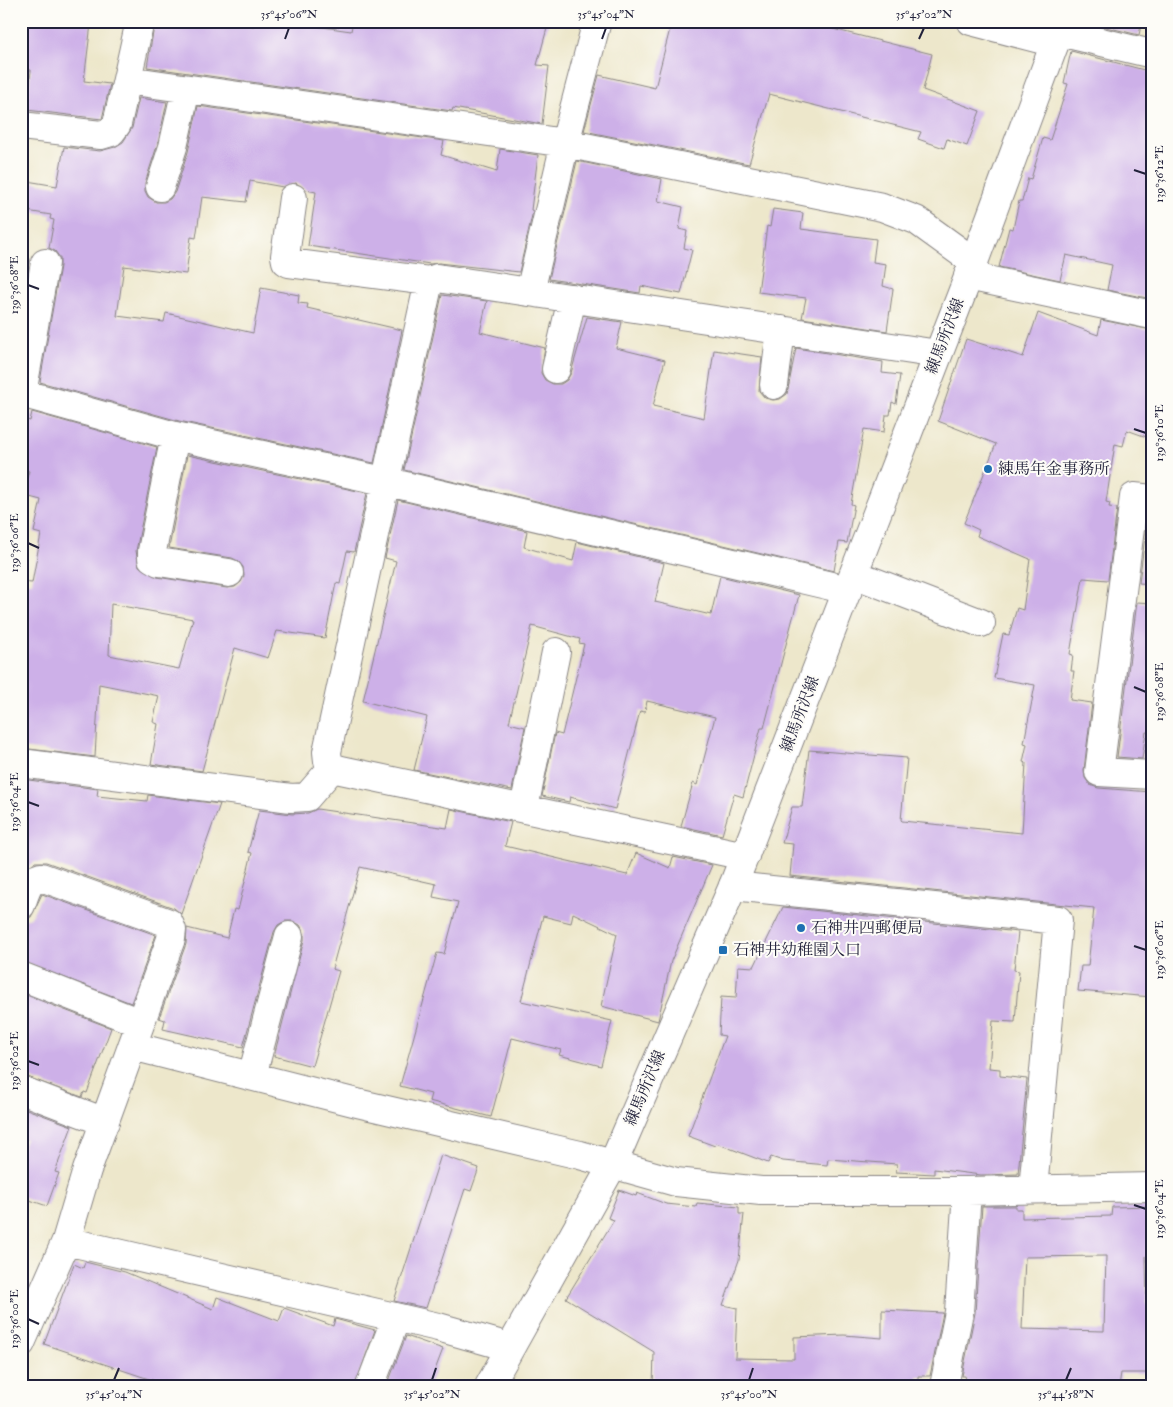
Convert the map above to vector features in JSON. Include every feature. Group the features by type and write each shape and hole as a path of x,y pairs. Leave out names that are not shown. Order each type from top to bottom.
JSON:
{"street":[{"path":"21,126 101,136 112,132 117,124 140,21"},
{"path":"530,292 564,143 597,21"},
{"path":"971,21 1059,32 1152,54"},
{"name":"練馬所沢線","path":"489,1386 509,1347 612,1166 745,856 971,269 1059,32"},
{"path":"127,80 564,143 882,207 916,220 971,269 1152,315"},
{"path":"160,187 173,147 186,89"},
{"path":"293,198 286,261 429,280 437,278 938,354"},
{"path":"45,263 22,393 175,436 851,582 981,623"},
{"path":"429,280 384,481 327,752 328,761 333,767 745,856"},
{"path":"556,369 572,298"},
{"path":"774,386 781,330"},
{"path":"175,436 152,558 159,562 229,573"},
{"path":"1152,499 1134,497 1099,772 1152,775"},
{"path":"524,808 556,652"},
{"path":"21,763 291,798 306,796 333,767"},
{"path":"21,905 32,880 41,877 169,924 172,930 171,939 87,1170 66,1241 22,1335"},
{"path":"732,886 1058,920 1033,1190"},
{"path":"252,1076 289,936"},
{"path":"21,976 136,1034 252,1076 580,1155 612,1166 676,1182 761,1190 967,1191 1152,1188"},
{"path":"21,1090 105,1122"},
{"path":"944,1386 959,1312 967,1191"},
{"path":"66,1241 396,1318 509,1347"},
{"path":"370,1386 396,1318"}],"building":[{"path":"21,21 72,21 91,24 84,81 110,84 102,119 27,110 31,70 21,69"},
{"path":"155,21 218,21 254,26 255,21 280,21 351,31 353,21 549,21 537,65 549,66 542,124 453,108 452,111 147,67"},
{"path":"672,21 801,21 932,54 923,90 980,111 967,146 947,139 944,148 918,139 921,132 769,94 749,164 584,131 599,75 655,88"},
{"path":"1081,21 1142,21 1139,35"},
{"path":"1071,51 1152,72 1152,299 1107,290 1112,265 1066,255 1060,280 999,267 1009,228 1013,229 1019,201 1022,201 1028,178 1031,179 1043,138 1050,140 1068,84 1064,83"},
{"path":"139,98 167,102 158,143 145,183 145,191 148,197 156,202 164,202 170,199 175,192 188,152 198,106 444,141 441,155 497,172 500,149 538,155 531,210 533,211 519,272 439,263 430,264 308,246 316,192 306,190 296,183 283,187 250,181 246,202 202,197 196,238 191,237 186,274 124,266 117,316 164,322 166,313 253,333 261,288 299,295 298,303 308,304 307,308 402,330 374,463 179,421 40,382 60,258 55,251 49,248 54,220 50,219 51,215 21,210 21,180 57,186 64,147 100,151 115,147 123,142 132,128"},
{"path":"577,161 662,179 658,201 683,207 679,229 687,231 684,248 692,250 681,294 641,286 640,293 549,279"},
{"path":"773,209 803,213 801,229 876,239 873,262 886,264 883,286 893,289 887,331 802,318 806,298 758,292 767,226 770,227"},
{"path":"442,295 487,301 480,332 545,348 541,373 545,380 553,384 561,384 567,380 571,373 587,317 622,322 616,348 665,360 653,406 704,418 714,350 762,357 759,391 765,398 773,400 780,399 787,394 796,348 883,362 882,373 900,375 896,404 892,402 890,415 886,415 884,432 864,429 851,504 854,505 847,543 839,542 834,571 404,470"},
{"path":"1038,313 1098,335 1101,320 1152,330 1152,439 1127,430 1123,446 1115,444 1106,502 1110,503 1109,507 1117,508 1108,580 1083,578 1070,654 1073,655 1071,671 1074,671 1070,700 1092,703 1084,770 1085,778 1090,785 1098,788 1152,792 1152,997 1078,991 1081,966 1088,966 1094,908 790,876 793,844 782,843 792,807 802,807 809,750 907,758 902,821 1022,833 1026,763 1023,762 1027,744 1024,743 1035,685 994,678 1003,634 1009,635 1017,608 1023,610 1030,559 977,536 979,530 964,523 996,444 938,421 966,339 1023,357"},
{"path":"32,412 157,447 136,551 139,566 157,577 227,588 235,587 244,576 243,567 232,558 169,548 187,455 367,493 354,552 347,551 340,584 336,583 325,638 277,631 268,658 235,648 202,771 151,764 158,724 153,722 159,696 99,684 95,757 21,748 21,582 32,583 41,534 34,532 41,500 22,495 29,471 21,468 21,418 30,421","holes":["111,604 193,619 179,669 109,655"]},
{"path":"398,500 527,531 524,547 573,561 577,542 664,563 655,602 711,615 720,576 799,595 764,728 761,728 743,797 734,794 722,835 681,826 693,783 697,785 715,717 647,701 645,712 640,711 615,809 570,797 569,802 542,796 555,733 562,735 584,644 579,643 580,639 532,626 509,723 525,727 512,790 414,770 427,717 363,701 396,561 385,558"},
{"path":"1148,514 1152,514 1152,584 1139,583"},
{"path":"1137,602 1152,603 1152,733 1146,732 1142,759 1117,757"},
{"path":"21,779 98,789 97,796 147,801 148,795 220,804 181,914 174,908 46,862 35,862 21,871"},
{"path":"317,809 447,828 451,809 511,822 505,846 627,875 636,853 670,868 673,857 712,865 671,961 658,1021 601,1006 617,934 573,913 571,923 543,916 521,1001 612,1021 601,1066 559,1055 561,1050 512,1038 491,1117 429,1101 431,1094 400,1086 437,953 444,954 458,902 433,897 436,884 360,867 332,969 339,971 312,1066 274,1056 304,940 304,932 300,925 293,921 285,921 278,925 274,932 243,1047 163,1029 165,1020 159,1018 186,944 187,928 227,938 234,909 238,910 252,853 248,852 259,810 292,814 308,813"},
{"path":"42,894 156,935 131,1003 21,961 21,920 31,917"},
{"path":"783,907 1018,932 1014,970 1019,971 1015,1022 993,1021 989,1068 1000,1069 1000,1076 1027,1079 1018,1174 981,1175 934,1169 934,1174 896,1172 897,1164 828,1159 827,1165 783,1161 771,1157 768,1163 716,1143 715,1146 688,1136 725,1036 719,1035 721,997 736,998 738,966 754,967"},
{"path":"21,993 111,1028 87,1093 84,1092 82,1097 21,1075"},
{"path":"21,1107 72,1126 55,1172 59,1173 47,1206 21,1197 21,1153 26,1139 21,1137"},
{"path":"441,1155 479,1168 471,1191 465,1189 426,1308 394,1301"},
{"path":"619,1190 636,1196 637,1193 666,1204 696,1207 697,1203 739,1207 739,1214 744,1214 739,1260 723,1305 737,1308 735,1358 794,1359 794,1337 844,1335 882,1338 882,1310 943,1313 930,1376 918,1376 918,1386 653,1386 654,1352 566,1298 614,1220 608,1218"},
{"path":"982,1206 1016,1206 1016,1209 1022,1209 1022,1218 1111,1216 1112,1207 1152,1206 1152,1256 1146,1256 1147,1305 1152,1306 1152,1373 1121,1373 1119,1386 968,1386 965,1376 962,1376 975,1313","holes":["1106,1256 1104,1331 1022,1329 1025,1257"]},
{"path":"85,1262 125,1272 213,1309 217,1297 279,1321 284,1308 333,1326 335,1319 375,1330 355,1386 170,1386 44,1344 74,1264 83,1268"},
{"path":"406,1336 443,1349 429,1386 387,1386"}],"place":[{"name":"練馬年金事務所","path":"988,469"},
{"name":"石神井四郵便局","path":"801,928"},
{"name":"石神井幼稚園入口","path":"723,950"}]}
